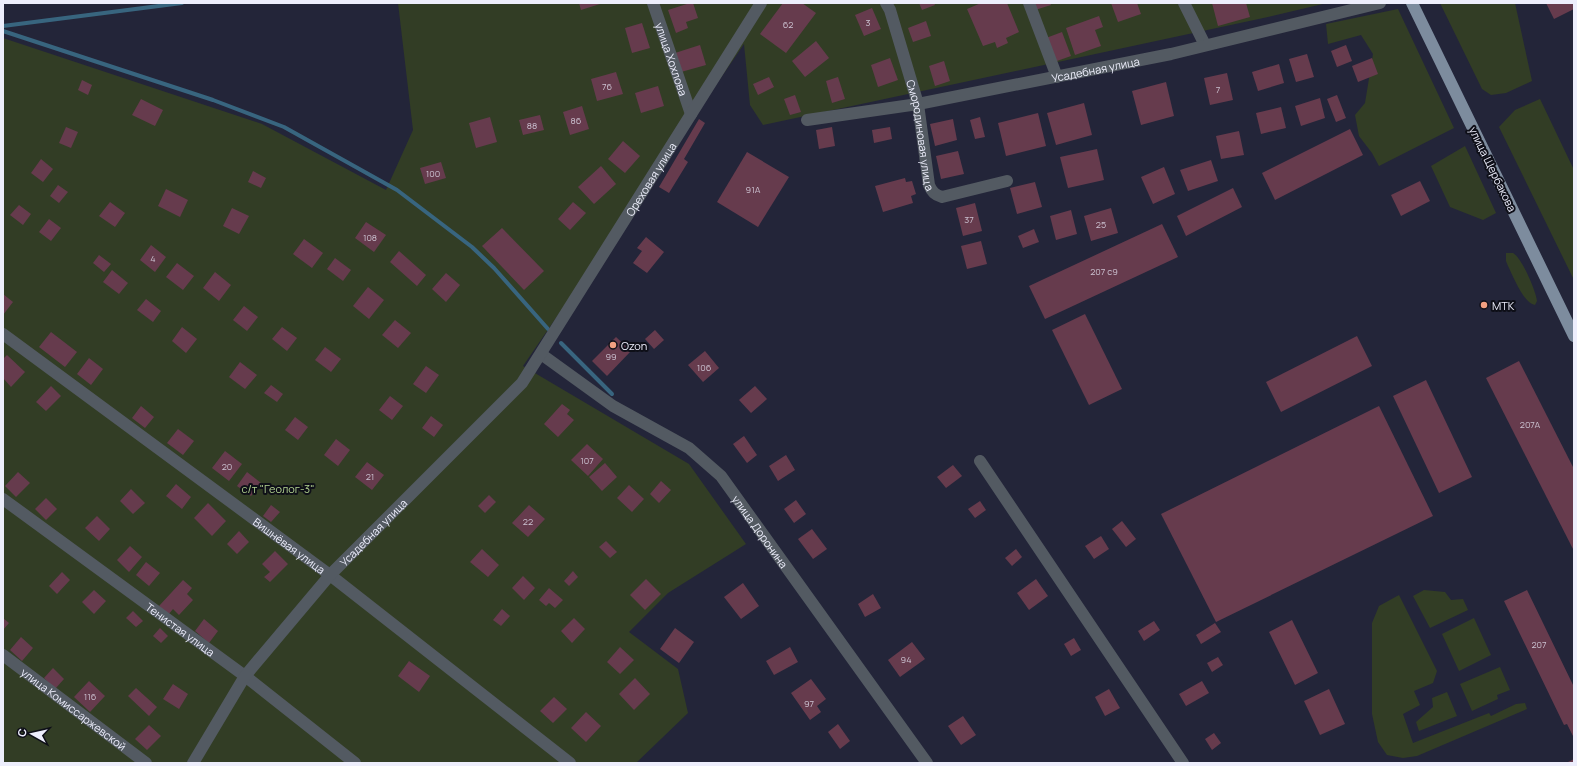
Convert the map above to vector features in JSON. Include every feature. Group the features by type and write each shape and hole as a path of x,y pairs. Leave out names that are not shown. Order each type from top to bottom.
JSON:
{"main road":[{"name":"улица Щербакова","path":"1412,3 1574,336"}],"street":[{"name":"улица Хохлова","path":"653,3 691,114"},
{"name":"Ореховая улица","path":"541,354 761,3"},
{"name":"Смородиновая улица","path":"886,3 890,10 918,104 929,185 932,192 942,197 1007,180"},
{"path":"1029,3 1058,77"},
{"path":"1184,3 1205,45"},
{"name":"Усадебная улица","path":"807,120 918,104 1171,54 1380,3"},
{"name":"Вишнёвая улица","path":"3,334 330,575 570,763"},
{"name":"Усадебная улица","path":"193,763 245,676 330,575 522,383 541,354"},
{"name":"улица Доронина","path":"541,354 613,406 689,448 721,476 927,763"},
{"path":"980,461 1183,763"},
{"name":"Тенистая улица","path":"3,499 245,676 355,763"},
{"name":"улица Комиссаржевской","path":"3,655 146,763"}],"green space":[{"name":"с/т \"Геолог-3\"","path":"398,3 1327,3 1268,17 763,125 750,105 744,44 523,366 689,464 746,544 668,593 629,632 678,669 688,713 636,763 3,763 3,38 262,124 386,190 413,130"},
{"path":"1440,3 1515,3 1532,81 1506,93 1491,95 1482,89"},
{"path":"1398,9 1454,128 1379,166 1372,153 1359,136 1355,115 1365,103 1373,54 1361,35 1328,44 1326,24"},
{"path":"1540,99 1574,170 1574,280 1499,127 1515,110"},
{"path":"1465,146 1496,213 1483,220 1450,207 1431,166"},
{"path":"1506,253 1513,253 1517,256 1524,268 1536,296 1537,301 1535,305 1527,300 1519,289 1506,261"},
{"path":"1424,590 1445,592 1451,600 1463,599 1468,610 1430,628 1413,596"},
{"path":"1399,595 1437,671 1433,683 1414,691 1420,705 1403,714 1413,743 1489,713 1491,716 1516,704 1525,703 1527,709 1417,756 1403,758 1387,755 1378,742 1372,714 1372,623 1379,606"},
{"path":"1474,618 1491,655 1459,671 1442,634"},
{"path":"1500,667 1510,690 1497,695 1498,699 1472,711 1460,684"},
{"path":"1447,692 1457,716 1419,731 1416,722 1433,707 1432,698"}],"building":[{"path":"579,3 600,3 600,4 581,10"},
{"path":"693,3 698,18 686,22 688,28 676,33 668,10"},
{"path":"783,3 802,3 816,13 786,53 760,34"},
{"path":"919,3 934,3 935,5 922,10"},
{"path":"981,3 1007,3 1019,32 1006,38 1008,43 997,48 995,42 983,46 967,9"},
{"path":"1032,3 1050,3 1051,5 1035,10"},
{"path":"1111,3 1137,3 1141,14 1118,22"},
{"path":"1212,3 1246,3 1250,17 1218,26"},
{"path":"1546,3 1574,3 1574,9 1554,19"},
{"path":"872,8 881,29 864,36 855,15"},
{"path":"1099,16 1103,27 1095,30 1101,46 1075,55 1066,28"},
{"path":"926,21 931,36 913,42 908,28"},
{"path":"642,23 650,48 632,53 625,28"},
{"path":"1062,32 1071,56 1054,62 1046,38"},
{"path":"816,41 829,58 805,77 792,61"},
{"path":"700,45 706,65 681,72 675,53"},
{"path":"1346,45 1352,61 1337,67 1331,51"},
{"path":"1307,54 1314,77 1296,82 1289,59"},
{"path":"890,58 898,80 878,87 871,65"},
{"path":"1372,58 1378,74 1358,82 1352,66"},
{"path":"944,61 950,81 935,86 929,66"},
{"path":"1279,64 1284,83 1258,91 1252,72"},
{"path":"616,72 623,94 597,101 591,79"},
{"path":"1227,73 1233,100 1210,105 1204,78"},
{"path":"769,77 774,87 758,95 753,84"},
{"path":"838,77 845,99 832,103 826,81"},
{"path":"82,80 92,85 88,95 78,90"},
{"path":"1166,82 1174,116 1141,125 1132,91"},
{"path":"658,86 664,106 641,113 635,93"},
{"path":"795,95 801,112 790,115 784,99"},
{"path":"1337,95 1346,118 1336,122 1327,99"},
{"path":"1320,98 1325,118 1301,126 1295,106"},
{"path":"141,99 163,110 155,126 132,115"},
{"path":"1084,103 1092,135 1056,145 1047,113"},
{"path":"582,106 589,129 570,135 563,112"},
{"path":"1281,107 1286,128 1261,134 1256,113"},
{"path":"1038,113 1046,146 1006,156 998,123"},
{"path":"540,115 544,130 523,135 519,120"},
{"path":"490,117 497,142 476,148 469,123"},
{"path":"980,117 985,137 975,139 970,120"},
{"path":"699,119 705,123 684,159 688,162 669,193 659,187"},
{"path":"953,119 957,140 935,146 930,124"},
{"path":"66,127 78,132 71,148 59,143"},
{"path":"832,127 835,146 819,149 816,130"},
{"path":"890,127 892,139 874,143 872,130"},
{"path":"1350,129 1363,155 1275,200 1262,173"},
{"path":"1239,131 1244,155 1221,159 1216,136"},
{"path":"623,141 640,156 625,173 608,159"},
{"path":"1097,149 1104,180 1068,188 1060,157"},
{"path":"958,151 964,174 941,179 936,156"},
{"path":"747,152 789,177 758,227 717,202"},
{"path":"41,159 53,169 43,182 31,173"},
{"path":"1211,160 1218,181 1188,191 1180,170"},
{"path":"441,162 446,178 425,184 420,168"},
{"path":"601,166 616,184 594,204 578,187"},
{"path":"1164,167 1175,194 1153,204 1141,177"},
{"path":"253,171 266,178 261,188 248,182"},
{"path":"905,178 906,182 912,181 916,194 911,196 913,203 883,212 875,186"},
{"path":"1420,181 1430,201 1401,216 1391,195"},
{"path":"1035,182 1042,207 1017,214 1010,188"},
{"path":"58,185 68,192 59,203 50,196"},
{"path":"1233,188 1242,207 1186,236 1177,216"},
{"path":"166,189 188,200 180,217 158,206"},
{"path":"110,202 125,213 115,227 99,216"},
{"path":"573,202 586,213 570,230 558,219"},
{"path":"975,203 982,231 963,236 956,208"},
{"path":"19,205 31,214 23,225 10,215"},
{"path":"232,208 249,216 239,234 223,226"},
{"path":"1111,208 1118,233 1091,241 1084,216"},
{"path":"1071,210 1077,234 1056,240 1050,216"},
{"path":"49,219 61,228 51,241 39,232"},
{"path":"366,222 386,235 374,252 355,238"},
{"path":"1162,224 1178,257 1045,319 1029,286"},
{"path":"502,228 544,271 524,290 482,246"},
{"path":"1034,229 1039,242 1023,248 1018,236"},
{"path":"646,237 664,252 647,273 633,263 642,251 637,248"},
{"path":"304,239 323,253 312,268 293,254"},
{"path":"981,241 987,264 967,269 961,246"},
{"path":"151,245 166,257 155,272 140,260"},
{"path":"399,251 426,275 417,286 390,262"},
{"path":"99,255 111,264 104,272 93,263"},
{"path":"335,258 351,270 343,281 327,269"},
{"path":"177,263 194,276 183,290 166,277"},
{"path":"112,270 128,283 119,294 103,282"},
{"path":"215,272 231,285 219,301 203,288"},
{"path":"446,273 460,285 446,302 432,289"},
{"path":"368,287 384,300 369,319 353,306"},
{"path":"3,294 13,302 3,315"},
{"path":"146,299 161,311 153,322 137,310"},
{"path":"244,306 258,317 247,331 233,320"},
{"path":"1085,314 1122,389 1089,405 1052,330"},
{"path":"395,320 411,333 398,348 382,335"},
{"path":"182,327 197,339 186,353 172,341"},
{"path":"282,327 297,338 287,351 272,339"},
{"path":"655,330 664,340 654,349 645,339"},
{"path":"51,332 77,352 65,367 39,347"},
{"path":"1357,336 1372,366 1281,412 1266,382"},
{"path":"616,337 631,351 607,376 592,361"},
{"path":"325,347 341,359 331,372 315,360"},
{"path":"705,351 719,368 703,382 688,365"},
{"path":"7,355 25,372 11,387 3,378 3,359"},
{"path":"89,358 103,369 91,385 77,374"},
{"path":"1519,361 1574,469 1574,551 1486,378"},
{"path":"240,362 257,375 245,389 229,377"},
{"path":"426,366 439,375 426,393 413,384"},
{"path":"1426,380 1472,477 1439,493 1393,396"},
{"path":"271,385 283,394 277,402 264,393"},
{"path":"51,386 61,396 46,411 36,402"},
{"path":"755,386 767,399 751,413 739,400"},
{"path":"390,396 403,406 392,420 379,410"},
{"path":"562,404 570,410 567,414 574,420 558,437 544,424"},
{"path":"141,406 154,417 145,428 132,418"},
{"path":"1379,406 1433,516 1216,622 1161,514"},
{"path":"431,416 443,425 434,437 422,428"},
{"path":"295,417 308,427 298,440 285,430"},
{"path":"178,429 194,441 183,455 167,443"},
{"path":"744,436 757,455 747,463 733,444"},
{"path":"336,439 350,450 338,466 324,455"},
{"path":"587,444 603,459 588,476 571,460"},
{"path":"225,451 242,464 229,481 212,468"},
{"path":"786,455 795,470 778,481 769,466"},
{"path":"367,462 384,475 372,490 355,477"},
{"path":"605,463 617,477 602,491 589,477"},
{"path":"953,465 962,476 946,488 937,477"},
{"path":"18,472 30,483 16,497 5,486"},
{"path":"247,472 261,483 251,496 237,486"},
{"path":"661,481 671,490 659,503 650,494"},
{"path":"176,484 191,497 182,509 166,496"},
{"path":"629,485 644,499 632,512 617,498"},
{"path":"131,489 145,503 133,514 120,501"},
{"path":"489,495 496,502 485,513 478,506"},
{"path":"46,498 57,509 46,520 35,509"},
{"path":"796,500 806,514 794,523 784,509"},
{"path":"980,501 986,510 975,518 968,509"},
{"path":"208,503 226,521 212,536 194,518"},
{"path":"271,505 280,512 271,522 263,516"},
{"path":"529,505 545,519 528,537 512,523"},
{"path":"97,516 110,529 99,541 85,528"},
{"path":"1122,521 1136,539 1126,547 1112,529"},
{"path":"812,529 827,549 813,559 798,539"},
{"path":"239,531 249,542 237,554 227,544"},
{"path":"1101,536 1109,549 1094,559 1085,546"},
{"path":"606,541 617,552 610,558 599,547"},
{"path":"130,546 142,557 129,572 117,560"},
{"path":"482,549 499,565 488,577 470,562"},
{"path":"1016,549 1022,557 1012,566 1005,558"},
{"path":"275,551 288,564 270,582 264,577 270,572 262,564"},
{"path":"146,562 160,573 149,586 136,575"},
{"path":"573,571 578,577 569,586 564,581"},
{"path":"62,572 70,580 57,594 49,586"},
{"path":"523,576 535,588 524,600 512,588"},
{"path":"646,579 661,594 645,610 630,595"},
{"path":"1036,579 1048,596 1029,610 1017,593"},
{"path":"183,580 192,588 187,594 193,600 179,615 173,609 168,615 159,606"},
{"path":"743,583 759,606 741,619 724,597"},
{"path":"549,588 563,600 555,608 549,603 546,606 539,600"},
{"path":"94,590 106,601 94,614 82,602"},
{"path":"1527,590 1574,687 1574,738 1567,724 1564,725 1504,601"},
{"path":"873,594 881,608 865,617 858,604"},
{"path":"502,609 510,616 501,626 493,620"},
{"path":"133,611 143,621 136,627 126,618"},
{"path":"3,618 9,623 3,630"},
{"path":"574,618 585,629 572,643 561,631"},
{"path":"204,619 218,631 209,643 195,631"},
{"path":"1292,620 1318,673 1295,685 1269,632"},
{"path":"1154,621 1160,630 1144,641 1138,631"},
{"path":"1215,623 1221,632 1201,644 1196,635"},
{"path":"160,628 168,636 161,643 153,636"},
{"path":"675,628 694,642 679,663 660,649"},
{"path":"21,637 33,648 22,661 10,650"},
{"path":"1074,638 1081,650 1071,656 1064,644"},
{"path":"912,642 925,659 900,677 888,660"},
{"path":"620,647 634,660 620,674 607,662"},
{"path":"790,647 798,662 774,675 766,661"},
{"path":"1218,657 1223,665 1212,672 1207,663"},
{"path":"409,661 430,676 419,692 398,676"},
{"path":"53,668 64,679 55,689 44,678"},
{"path":"635,678 650,694 634,710 619,694"},
{"path":"811,679 826,699 817,706 821,712 810,720 791,693"},
{"path":"89,681 105,696 90,712 74,697"},
{"path":"1202,681 1209,693 1186,706 1179,694"},
{"path":"173,684 188,694 179,709 163,699"},
{"path":"136,688 157,707 149,716 128,696"},
{"path":"1109,689 1120,708 1105,716 1095,697"},
{"path":"1329,689 1345,724 1320,735 1304,701"},
{"path":"554,697 567,709 553,723 540,711"},
{"path":"586,712 601,726 586,742 571,728"},
{"path":"963,716 976,735 961,745 948,726"},
{"path":"838,724 850,741 840,749 828,732"},
{"path":"149,725 161,736 147,750 135,739"},
{"path":"1214,733 1221,743 1212,750 1205,739"},
{"path":"1574,759 1574,763 1566,763"}],"waterway":[{"path":"3,26 182,3"},
{"path":"3,31 213,100 284,127 397,190 472,247 494,268 548,329"},
{"path":"561,343 612,394"}],"place":[{"name":"МТК","path":"1484,305"},
{"name":"Ozon","path":"613,345"}]}
